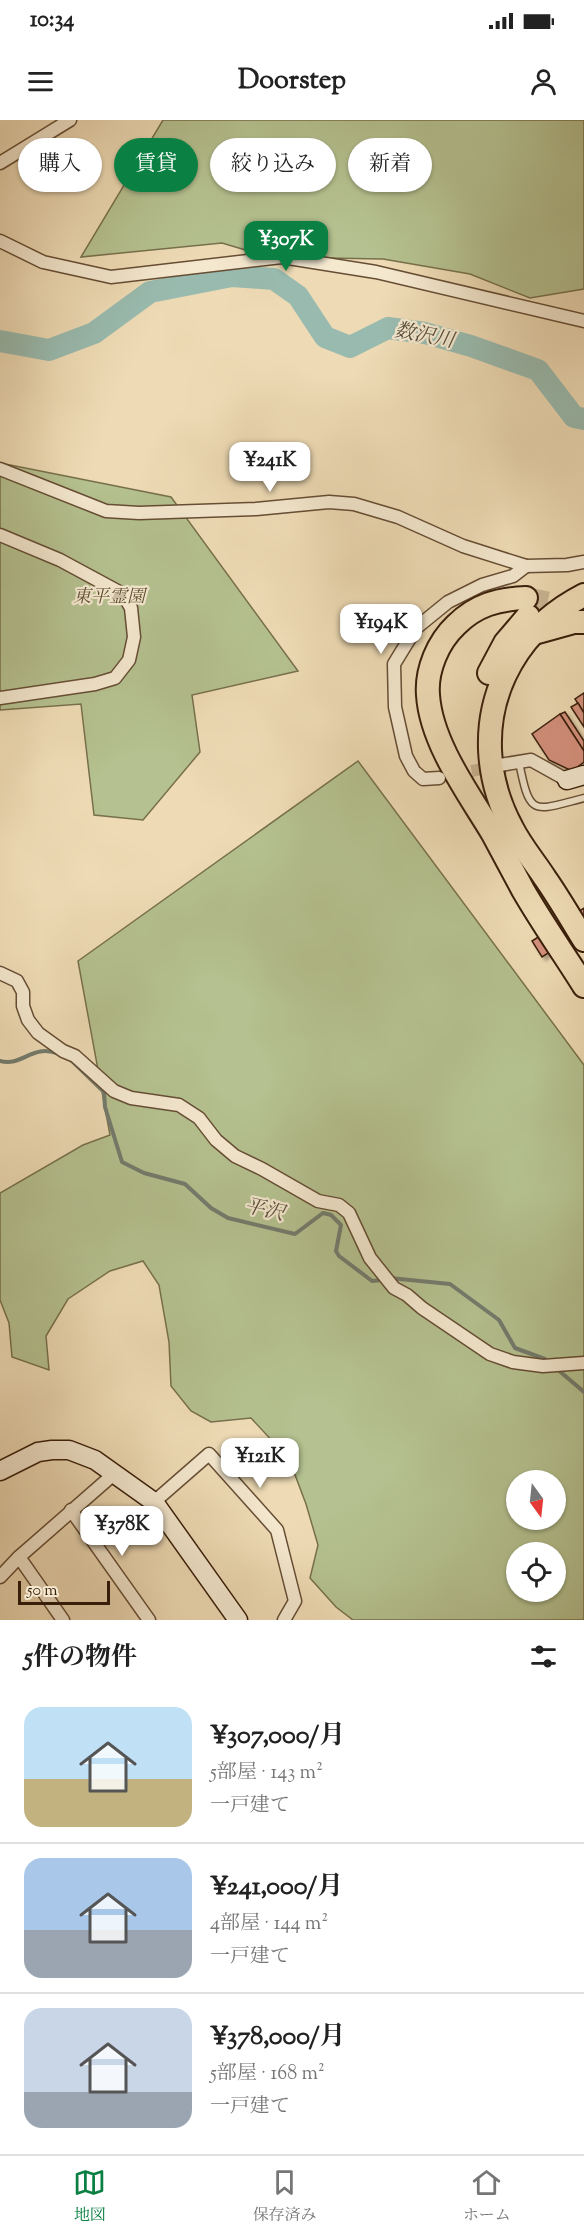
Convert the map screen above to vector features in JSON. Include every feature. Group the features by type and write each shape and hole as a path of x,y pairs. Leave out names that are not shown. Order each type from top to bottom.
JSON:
{"highway":[{"path":"510,865 486,801 477,766 475,734 481,695 495,660 516,630 541,605 584,580"},
{"path":"584,595 567,604 531,634 511,661 500,685 489,738 490,760 495,782 512,828 584,940"},
{"path":"526,598 502,600 483,606 458,623 449,632 435,656 428,695 440,739 448,756 524,891 584,986"},
{"path":"531,634 574,622 584,622"}],"street":[{"path":"0,163 70,120"},
{"path":"0,241 43,262 111,277 282,257 300,258 376,272 584,321"},
{"path":"0,469 106,511 139,513 255,509 329,502 354,504 398,517 463,546 526,566 567,565 584,562"},
{"path":"0,535 60,560 123,594 131,608 134,637 129,660 115,678 65,690 0,698"},
{"path":"439,778 423,779 414,771 406,756 395,707 394,663 416,628 448,602 482,585 513,576 526,566"},
{"path":"500,765 531,760 575,778"},
{"path":"0,973 17,981 23,992 23,1006 28,1020 38,1034 63,1051 75,1056 114,1091 132,1098 179,1105 199,1119 216,1140 235,1156 318,1201 339,1205 349,1213 370,1258 394,1288 490,1354 513,1362 543,1366 584,1363"},
{"path":"0,1472 38,1452 69,1450 95,1460 154,1502 238,1620"},
{"path":"154,1502 209,1454 277,1530 295,1601 284,1620"},
{"path":"0,1577 19,1557 115,1473"},
{"path":"71,1510 149,1620"},
{"path":"19,1557 63,1620"}],"lane":[{"path":"519,762 528,799 532,804 546,808 584,798"}],"green space":[{"path":"163,120 584,120 584,289 530,298 470,274 383,259 269,257 222,243 81,257 120,192 198,192 198,138 152,138"},
{"name":"東平霊園","path":"0,463 171,497 298,671 192,695 200,752 143,820 94,815 81,704 0,710"},
{"path":"358,761 584,1065 584,1620 353,1620 336,1607 310,1578 318,1545 289,1459 251,1418 211,1422 191,1411 171,1386 169,1342 159,1285 143,1261 110,1271 68,1299 46,1336 49,1370 12,1357 9,1323 0,1300 0,1193 83,1145 110,1135 78,961"}],"building":[{"path":"584,693 584,713 575,699"},
{"path":"578,703 584,713 584,727 571,707"},
{"path":"565,712 584,741 584,751 560,714"},
{"path":"560,714 584,751 584,762 572,771 549,760 532,734"},
{"path":"584,908 584,930 542,957 532,941"}],"waterway":[{"name":"数沢川","path":"0,341 49,350 94,333 150,292 232,276 274,279 298,296 325,337 350,347 388,328 425,333 471,346 538,370 574,417 584,419"},
{"name":"平沢","path":"0,1061 15,1061 42,1051 59,1054"},
{"name":"平沢","path":"71,1060 104,1092 105,1107 122,1162 144,1173 185,1184 211,1208 228,1218 295,1234 323,1213 331,1215 341,1225 336,1251 339,1256 372,1281 383,1280"},
{"name":"平沢","path":"390,1278 450,1284 499,1320 515,1348 549,1362"},
{"name":"平沢","path":"557,1369 584,1392"}],"tunnel":[{"path":"526,598 554,604 578,616"},
{"path":"454,775 496,766"}]}
